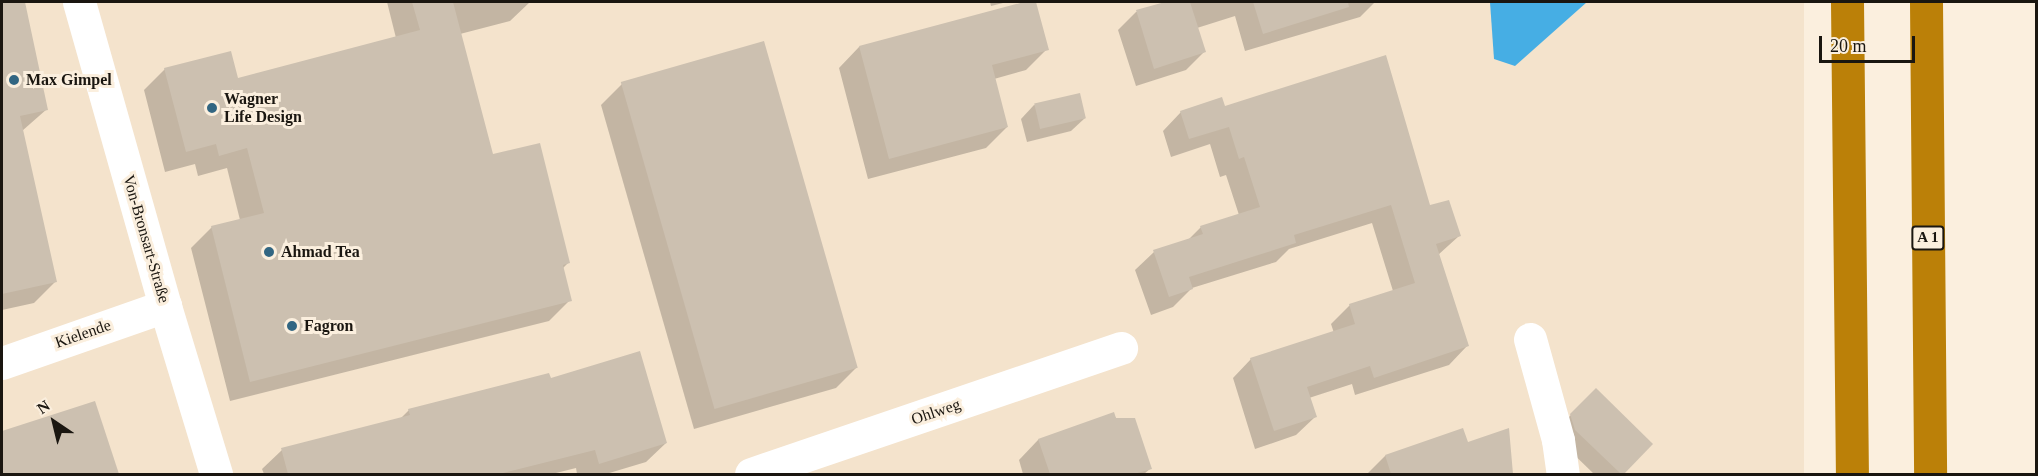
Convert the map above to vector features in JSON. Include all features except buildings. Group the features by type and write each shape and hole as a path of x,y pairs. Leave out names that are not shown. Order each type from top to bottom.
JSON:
{"highway":[{"path":"1847,2 1852,474"},
{"name":"A 1","path":"1926,2 1930,474"}],"street":[{"name":"Von-Bronsart-Straße","path":"79,2 165,306 216,474"},
{"name":"Kielende","path":"2,363 165,306"},
{"path":"1530,339 1558,440 1563,474"},
{"name":"Ohlweg","path":"751,474 1121,348"}],"shaded area":[{"path":"2,2 1804,2 1804,474 2,474"}],"water":[{"path":"1490,2 1587,2 1515,66 1494,59"}],"place":[{"name":"Max Gimpel","path":"14,80"},
{"name":"Wagner Life Design","path":"212,108"},
{"name":"Ahmad Tea","path":"269,252"},
{"name":"Fagron","path":"292,326"}]}
